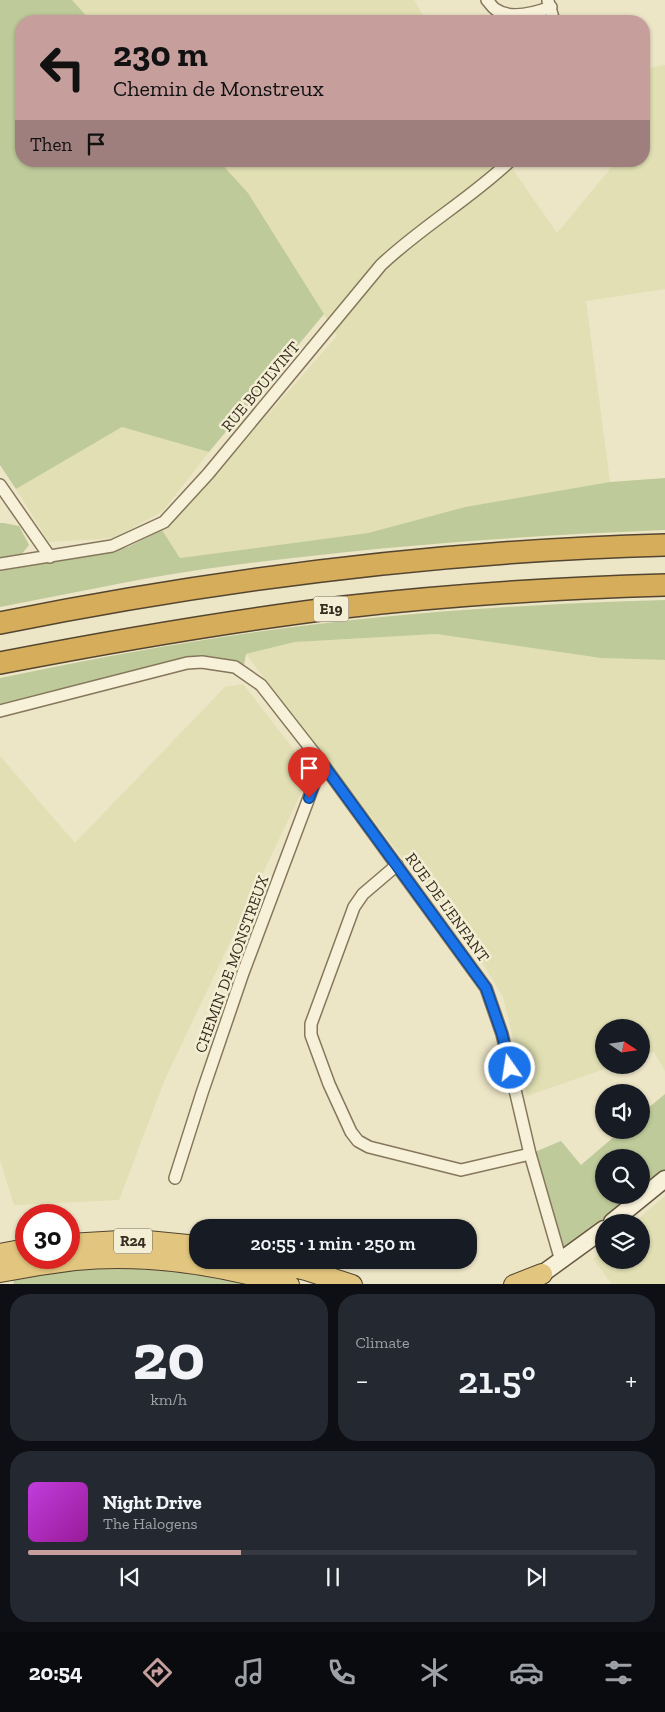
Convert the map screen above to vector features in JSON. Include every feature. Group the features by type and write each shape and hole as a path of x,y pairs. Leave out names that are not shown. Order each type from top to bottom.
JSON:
{"highway":[{"path":"0,623 207,585 339,568 474,555 608,546 665,545"},
{"name":"E19","path":"0,663 212,625 345,607 477,595 665,585"},
{"name":"R24","path":"80,1243 137,1240 189,1245"},
{"path":"0,1254 15,1251"},
{"name":"R24","path":"0,1272 77,1260 137,1258 211,1267 289,1284"},
{"path":"302,1269 352,1284"},
{"path":"514,1284 536,1279"}],"main road":[{"path":"622,1214 665,1179"},
{"path":"536,1279 595,1236"}],"street":[{"path":"487,0 496,9 504,13 519,14 549,4"},
{"path":"495,15 496,9"},
{"name":"RUE BOULVINT","path":"0,564 112,546 164,522 214,467 381,265 399,247 462,201 503,167"},
{"path":"0,485 50,557"},
{"name":"RUE DE L'ENFANT","path":"0,711 187,664 212,663 235,666 261,685 322,763 486,988 502,1034 530,1154 560,1261"},
{"name":"CHEMIN DE MONSTREUX","path":"175,1178 243,973 322,763"},
{"path":"397,865 363,894 354,907 311,1024 311,1035 351,1132 358,1141 369,1147 460,1170 530,1154"}],"shaded area":[{"path":"72,0 414,0 423,15 86,15"},
{"path":"665,65 665,289 586,301 610,482 465,507 368,533 180,558 162,530 188,505 337,336 248,193 224,167 511,167 557,233 611,167 650,167 650,68"},
{"path":"122,427 209,452 163,511 114,538 49,542 16,489"},
{"path":"436,634 601,658 665,660 665,1071 654,1052 650,1053 650,1019 595,1019 595,1072 527,1096 503,997 480,959 246,654 295,642"},
{"path":"243,684 311,772 165,1079 119,1200 14,1205 0,1160 0,756 75,843 225,687"},
{"path":"665,1196 665,1284 612,1284 601,1269 650,1269 650,1214 644,1214"}],"green space":[{"path":"0,0 72,0 86,15 15,15 15,167 224,167 248,193 324,314 209,452 122,427 16,489 0,465"},
{"path":"665,478 665,530 492,539 319,555 179,573 0,607 0,571 67,560 128,547 162,530 180,558 368,533 465,507 610,482"},
{"path":"0,523 19,526 29,545 21,555 0,558"},
{"path":"665,600 665,660 601,658 436,634 295,642 246,654 244,665 207,657 180,661 0,707 0,678 189,642 328,623 440,612 552,604"},
{"path":"665,1094 665,1185 650,1196 650,1149 600,1149 611,1139 650,1139 650,1106"},
{"path":"561,1141 581,1165 595,1153 595,1204 639,1204 625,1214 595,1214 595,1236 561,1261 530,1154"},
{"path":"111,1258 289,1284 14,1284 10,1268 80,1269 80,1261"}],"route":[{"path":"309,798 322,763 486,988 502,1034 510,1068"}]}
